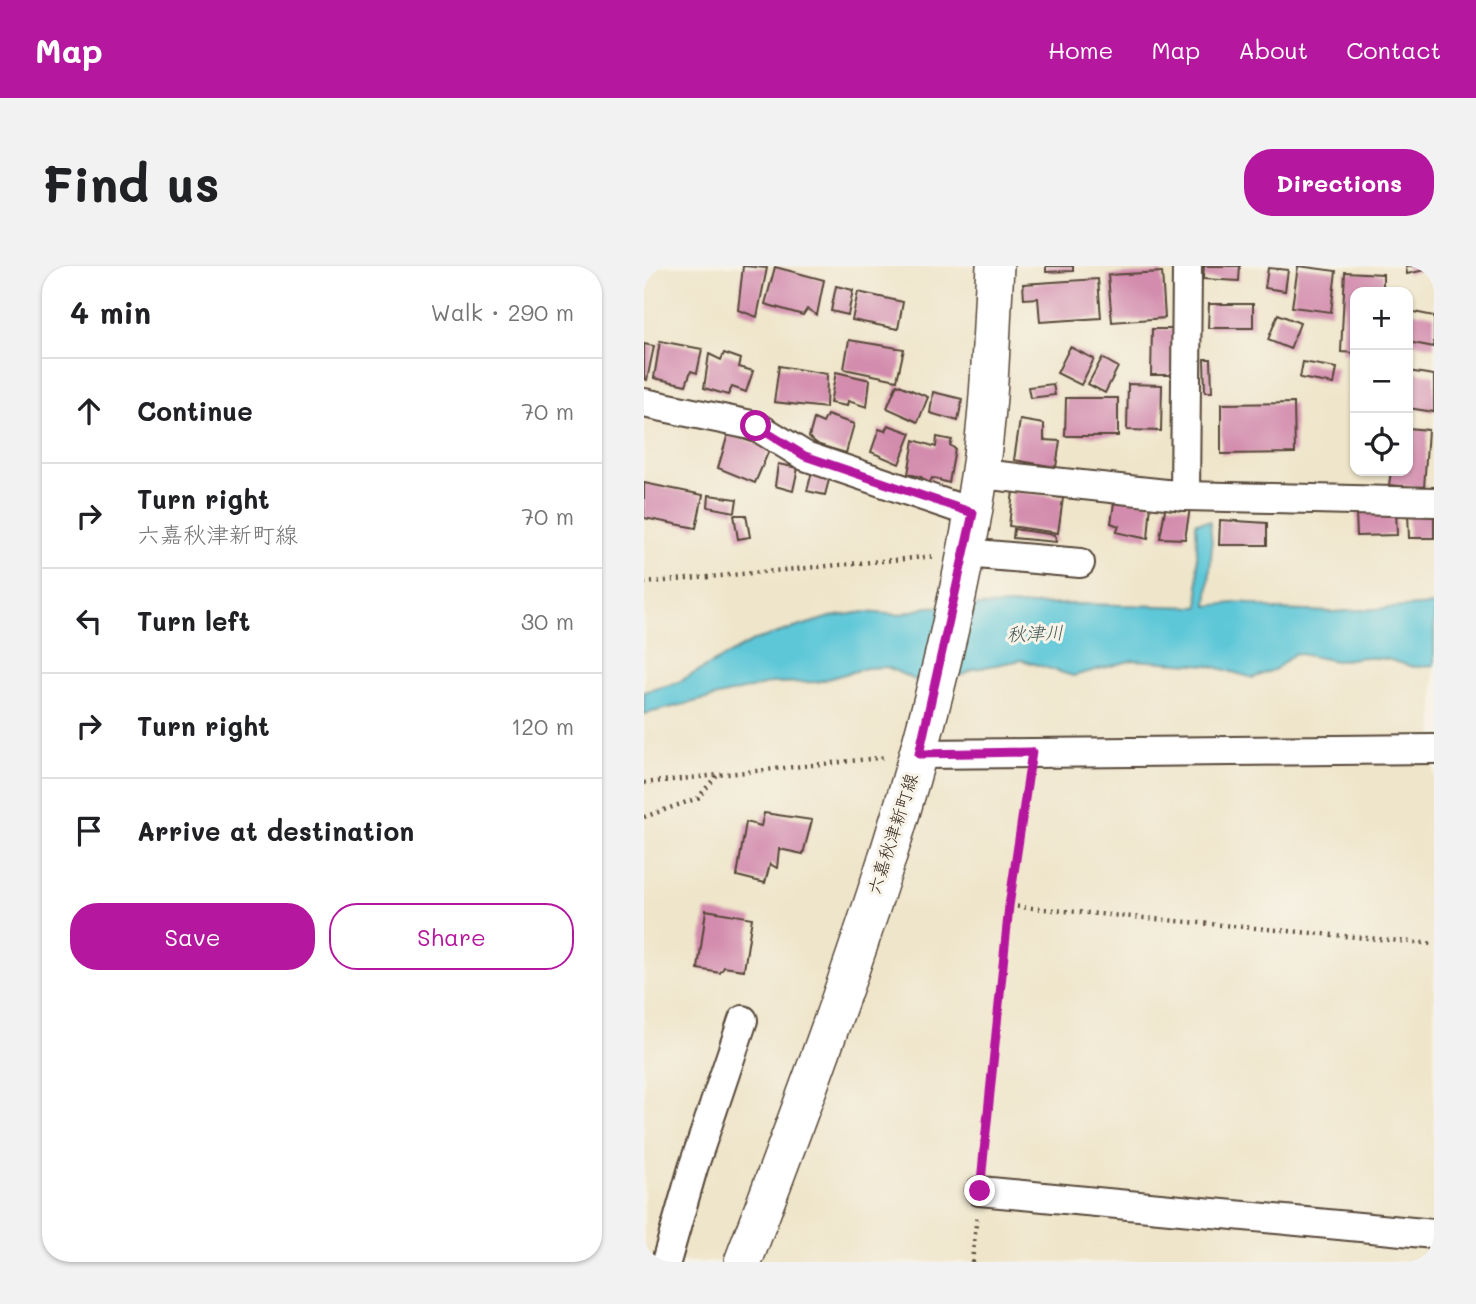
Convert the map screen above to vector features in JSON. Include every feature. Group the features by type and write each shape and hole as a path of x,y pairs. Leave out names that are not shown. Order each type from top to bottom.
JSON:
{"main road":[{"name":"六嘉秋津新町線","path":"743,1262 849,965 919,754 973,513 979,474 995,266"}],"street":[{"path":"1185,496 1187,266"},
{"path":"644,402 756,426 805,456 973,513"},
{"path":"979,474 1185,496 1434,502"},
{"path":"965,553 1080,564"},
{"path":"919,754 1434,749"},
{"path":"666,1262 693,1168 743,1020"},
{"path":"980,1191 1434,1234"}],"path":[{"path":"644,583 965,553"},
{"path":"972,1262 1009,906 1032,752"},
{"path":"644,783 919,754"},
{"path":"644,817 698,798 717,775"},
{"path":"1009,906 1434,944"}],"water":[{"name":"秋津川","path":"1210,521 1212,545 1207,606 1244,602 1277,610 1333,612 1434,605 1434,665 1414,667 1387,659 1363,657 1336,661 1295,653 1276,669 1253,678 1208,665 1133,660 1073,676 1022,660 974,669 963,675 915,680 887,667 866,668 817,682 772,683 644,714 644,692 677,683 755,640 830,617 865,612 898,615 928,607 1079,604 1199,607 1196,522"}],"building":[{"path":"743,266 767,268 757,317 738,310"},
{"path":"1046,266 1073,266 1073,271 1046,272"},
{"path":"1204,266 1240,266 1239,281 1203,279"},
{"path":"1298,266 1336,271 1331,312 1292,307"},
{"path":"1406,266 1434,266 1434,268 1407,274"},
{"path":"775,267 824,280 817,315 807,309 803,315 765,304"},
{"path":"1268,268 1288,270 1285,291 1265,288"},
{"path":"1162,272 1165,318 1112,322 1108,275"},
{"path":"1345,272 1383,274 1383,287 1350,287 1350,353 1341,352"},
{"path":"1098,279 1101,318 1040,322 1038,298 1024,299 1023,284"},
{"path":"836,286 853,290 848,315 831,311"},
{"path":"858,292 903,302 898,329 852,320"},
{"path":"1209,304 1253,304 1253,328 1208,328"},
{"path":"1413,312 1434,316 1434,347 1413,343"},
{"path":"1278,314 1300,323 1290,349 1268,340"},
{"path":"1152,329 1175,329 1175,375 1151,375"},
{"path":"849,340 904,349 897,380 844,369"},
{"path":"660,341 702,349 697,373 691,371 686,385 654,378"},
{"path":"644,344 654,346 647,380 644,379"},
{"path":"1070,347 1094,359 1081,385 1057,373"},
{"path":"724,353 741,359 739,367 753,371 746,392 732,387 728,395 704,388 709,354 721,360"},
{"path":"1102,358 1118,367 1105,393 1088,384"},
{"path":"1204,359 1211,359 1212,392 1205,392"},
{"path":"1303,362 1337,368 1334,384 1300,378"},
{"path":"779,366 827,374 826,408 774,402"},
{"path":"836,372 870,380 867,407 848,401 847,406 830,403"},
{"path":"1413,372 1434,375 1434,412 1413,409"},
{"path":"897,384 928,397 918,422 887,408"},
{"path":"1053,384 1055,395 1030,398 1028,387"},
{"path":"1128,384 1162,385 1161,431 1127,430"},
{"path":"933,392 962,399 958,421 930,413"},
{"path":"1066,398 1118,398 1118,436 1065,436"},
{"path":"1294,403 1295,453 1221,454 1221,404"},
{"path":"827,415 854,424 846,453 819,445 809,437 814,419 823,423"},
{"path":"1020,420 1044,424 1044,440 1060,441 1056,467 1014,460"},
{"path":"888,425 911,433 899,464 871,452 879,429 885,431"},
{"path":"1413,428 1428,430 1424,488 1389,485 1390,476 1413,476"},
{"path":"728,434 770,448 755,483 718,468"},
{"path":"937,437 952,440 950,445 955,449 949,483 932,478 929,484 921,477 908,474 914,440 936,447"},
{"path":"778,464 798,468 793,491 775,486"},
{"path":"812,472 830,476 825,495 807,491"},
{"path":"644,483 703,495 696,528 644,518"},
{"path":"1013,491 1063,498 1058,533 1009,526"},
{"path":"709,495 737,499 735,512 708,507"},
{"path":"1115,496 1151,503 1148,539 1116,532 1119,526 1111,523"},
{"path":"1166,504 1190,508 1185,539 1160,538"},
{"path":"1396,510 1397,535 1357,536 1356,512"},
{"path":"1408,512 1434,512 1434,538 1409,538"},
{"path":"734,515 746,515 750,537 738,539"},
{"path":"1220,520 1267,523 1267,545 1219,545"},
{"path":"1014,529 1055,535 1056,542 1013,538"},
{"path":"764,813 812,820 803,854 779,849 777,868 770,864 765,883 737,876 746,822 761,826"},
{"path":"706,910 752,918 744,970 724,967 720,973 698,969"}],"route":[{"path":"756,426 805,456 973,513 919,754 1032,752 1009,906 980,1191"}]}
